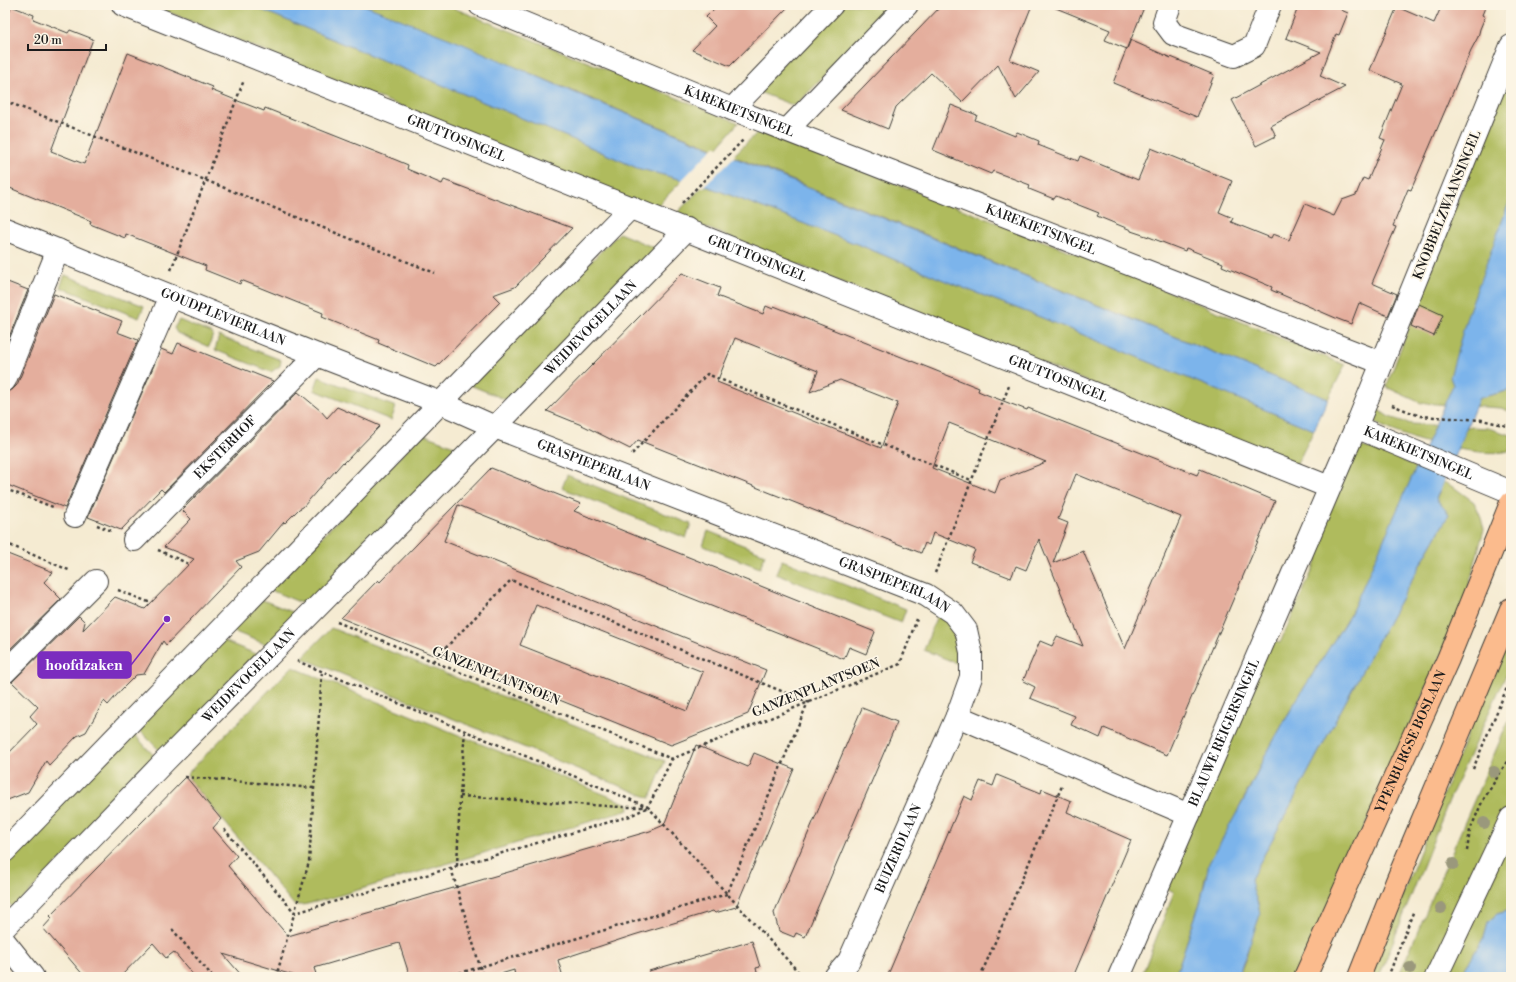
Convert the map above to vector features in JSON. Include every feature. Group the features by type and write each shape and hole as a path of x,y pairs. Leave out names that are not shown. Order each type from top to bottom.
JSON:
{"main road":[{"name":"YPENBURGSE BOSLAAN","path":"1304,977 1448,659 1511,503"},
{"path":"1359,977 1397,881 1511,609"}],"street":[{"name":"GRUTTOSINGEL","path":"123,5 687,229 1329,487"},
{"name":"KAREKIETSINGEL","path":"480,5 732,109 1382,364 1356,427 1511,492"},
{"path":"732,109 832,5"},
{"path":"788,130 907,5"},
{"path":"1170,5 1164,22 1173,34 1234,56 1254,46 1270,5"},
{"name":"KNOBBELZWAANSINGEL","path":"1382,364 1511,46"},
{"path":"5,851 631,207"},
{"name":"GOUDPLEVIERLAAN","path":"5,229 440,403"},
{"name":"WEIDEVOGELLAAN","path":"5,927 687,229"},
{"path":"5,380 58,250"},
{"path":"75,516 167,294"},
{"name":"EKSTERHOF","path":"134,540 317,355"},
{"path":"440,403 495,427"},
{"name":"GRASPIEPERLAAN","path":"495,427 926,595 953,613 966,630 971,652 971,676 957,716"},
{"path":"1329,487 1356,427"},
{"name":"BLAUWE REIGERSINGEL","path":"1119,977 1329,487"},
{"path":"5,672 96,581"},
{"path":"957,716 1189,815"},
{"name":"BUIZERDLAAN","path":"835,977 849,961 957,716"},
{"path":"1436,977 1511,818"},
{"path":"5,942 33,977"}],"path":[{"path":"167,294 205,180 253,57"},
{"path":"5,101 435,273"},
{"path":"679,205 747,135"},
{"name":"GANZENPLANTSOEN","path":"312,612 672,759 900,664 1018,363"},
{"path":"632,454 707,374 971,480"},
{"path":"1369,396 1420,416 1482,420 1511,427"},
{"path":"433,661 511,580 808,702 727,894"},
{"path":"274,651 648,807 803,977"},
{"path":"276,977 309,862 322,671"},
{"path":"1471,773 1511,678"},
{"path":"458,866 464,730"},
{"path":"295,913 630,816 648,807 672,759"},
{"path":"980,977 1071,765"},
{"path":"179,776 195,779 314,788"},
{"path":"460,796 620,807 648,807"},
{"path":"224,829 295,913"},
{"path":"451,868 483,977"},
{"path":"446,977 727,894"},
{"path":"1388,977 1415,908"},
{"path":"172,929 213,977"}],"green space":[{"path":"151,5 250,5 579,142 637,168 683,180 654,209"},
{"path":"364,5 446,5 738,123 716,149"},
{"path":"839,5 894,5 795,106 756,91"},
{"path":"1511,65 1511,197 1506,210 1479,398 1511,390 1511,412 1501,408 1421,403 1386,387 1504,79"},
{"path":"759,131 1113,268 1345,365 1328,399 733,156"},
{"path":"703,186 862,246 953,284 1040,317 1314,430 1296,466 675,215"},
{"path":"619,233 657,249 509,401 470,385"},
{"path":"65,275 144,306 139,318 60,287"},
{"path":"179,320 213,334 209,347 177,333 174,328"},
{"path":"219,336 281,360 280,366 271,372 215,350"},
{"path":"319,377 396,407 391,420 314,390"},
{"path":"1374,407 1389,417 1411,424 1488,428 1511,435 1511,450 1492,453 1480,452 1453,448 1415,439 1377,424 1369,408"},
{"path":"422,434 462,449 309,606 270,590"},
{"path":"1363,447 1385,451 1455,488 1474,502 1484,529 1464,604 1297,977 1238,977 1246,958 1259,906 1251,887 1251,879 1373,650 1449,514 1436,499 1439,493 1411,482 1351,613 1294,704 1265,756 1205,877 1201,900 1175,977 1127,977 1130,971 1142,975 1174,892 1166,888 1271,641 1280,643 1317,560 1307,556 1354,450"},
{"path":"567,475 691,524 686,538 562,488"},
{"path":"708,531 765,554 760,568 703,546"},
{"path":"782,560 906,609 901,623 776,574"},
{"path":"260,599 300,615 270,646 230,630"},
{"path":"937,615 951,623 959,638 963,652 959,664 924,650"},
{"path":"1511,627 1511,664 1450,798 1379,977 1369,977"},
{"path":"331,628 665,761 650,798 302,658"},
{"path":"221,640 261,656 164,755 136,727"},
{"path":"292,667 628,804 629,810 324,900 303,905 294,905 192,783 187,774"},
{"path":"1511,715 1511,910 1497,914 1488,922 1484,937 1460,977 1398,977"},
{"path":"131,731 158,760 14,908 5,900 5,861"}],"water":[{"path":"250,5 364,5 463,44 568,90 1328,399 1314,430 1040,317 953,284 862,246 709,187 637,168 579,142"},
{"path":"1511,197 1511,390 1479,398 1436,499 1449,514 1373,650 1251,879 1260,915 1238,977 1175,977 1201,900 1209,863 1294,704 1351,613 1453,385 1450,377 1467,316"},
{"path":"1511,910 1511,977 1460,977 1484,937 1488,922 1497,914"}],"pier":[{"path":"715,146 736,155 703,188 680,182"}],"building":[{"path":"718,5 790,5 730,66 692,50 715,26 706,17"},
{"path":"942,5 1032,5 1010,60 1039,72 1016,99 998,65 962,102 931,73 896,107 888,129 841,110"},
{"path":"1051,5 1145,5 1127,49 1105,40 1110,30"},
{"path":"1299,5 1343,5 1341,10 1348,13 1339,35 1336,34 1320,76 1345,87 1271,126 1276,136 1256,146 1232,100 1321,52 1286,38"},
{"path":"1442,5 1486,5 1482,15 1485,17 1478,37 1411,190 1408,189 1393,226 1396,227 1372,283 1397,294 1388,316 1359,303 1351,324 1271,290 1272,287 1222,266 1223,263 1186,248 1185,251 1131,231 1097,216 1099,213 1056,196 1054,199 1029,189 1030,185 993,171 991,174 933,150 951,105 977,115 975,120 1015,136 1017,132 1039,141 1038,145 1078,161 1080,156 1138,180 1151,148 1232,181 1219,212 1233,218 1231,222 1271,238 1273,234 1289,240 1305,204 1334,216 1342,200 1356,195 1363,178 1368,180 1385,140 1380,138 1402,84 1370,70 1397,7 1434,23"},
{"path":"11,6 34,15 33,19 68,33 70,30 93,39 51,151 84,164 128,53 213,87 211,90 233,99 264,111 265,108 408,165 407,169 442,184 444,180 572,228 515,287 493,295 500,302 436,367 378,343 379,340 322,317 323,313 241,280 240,284 205,270 206,266 126,234 125,238 90,224 91,221 5,186 5,8 10,10"},
{"path":"1130,40 1214,75 1197,117 1113,83"},
{"path":"682,273 720,288 717,296 763,314 766,306 773,309 774,306 979,388 978,391 985,394 1027,410 1028,408 1197,475 1200,469 1275,501 1167,755 1104,728 1100,738 1071,725 1075,716 1030,698 1035,687 1023,681 1040,641 1052,646 1057,636 1083,646 1039,539 1026,570 1016,566 1011,578 970,562 975,550 933,533 929,545 925,543 921,553 638,440 630,449 584,426 547,411","holes":["735,338 818,371 810,392 840,380 898,403 881,448 717,382","949,423 1046,462 1000,480 995,493 932,468","1076,474 1181,517 1125,649 1083,551 1053,563 1068,523 1058,519"]},
{"path":"5,281 28,290 5,347"},
{"path":"54,294 122,321 117,332 138,340 65,508 5,484 5,392 12,390 17,385"},
{"path":"1419,304 1443,315 1434,336 1411,326"},
{"path":"178,343 273,381 164,492 161,489 121,530 88,517 161,349 173,354"},
{"path":"298,392 321,411 327,418 337,407 380,426 344,463 343,462 303,507 285,523 284,522 259,552 236,561 241,567 166,645 163,641 144,674 136,675 108,705 104,701 86,732 77,736 49,765 46,761 28,792 5,801 5,757 37,724 30,716 38,707 12,682 79,616 85,622 83,630 115,597 145,609 194,559 164,547 191,519 182,510"},
{"path":"491,468 581,504 574,511 875,632 866,654 849,647 844,659 458,505 444,541 766,670 748,714 671,745 438,651 433,655 341,618 378,580 380,582","holes":["536,605 703,672 687,711 520,645"]},
{"path":"5,553 53,572 44,582 61,599 5,654"},
{"path":"862,708 897,722 805,937 796,933 794,937 779,931 774,913"},
{"path":"696,745 748,767 754,753 794,769 736,907 715,913 713,911 558,960 563,977 515,977 514,970 491,977 410,977 399,943 314,968 317,977 299,977 223,954 243,977 195,977 174,952 166,958 153,943 120,977 85,977 43,928 52,918 50,916 186,777 221,819 213,828 237,856 228,866 288,936 650,831 664,825"},
{"path":"997,775 1041,793 1042,789 1071,801 1067,812 1131,840 1073,977 887,977 964,796 972,800 980,781 993,786"},
{"path":"752,941 760,967 756,968 758,977 649,977 649,971"}],"place":[{"name":"hoofdzaken","path":"167,619"}]}
